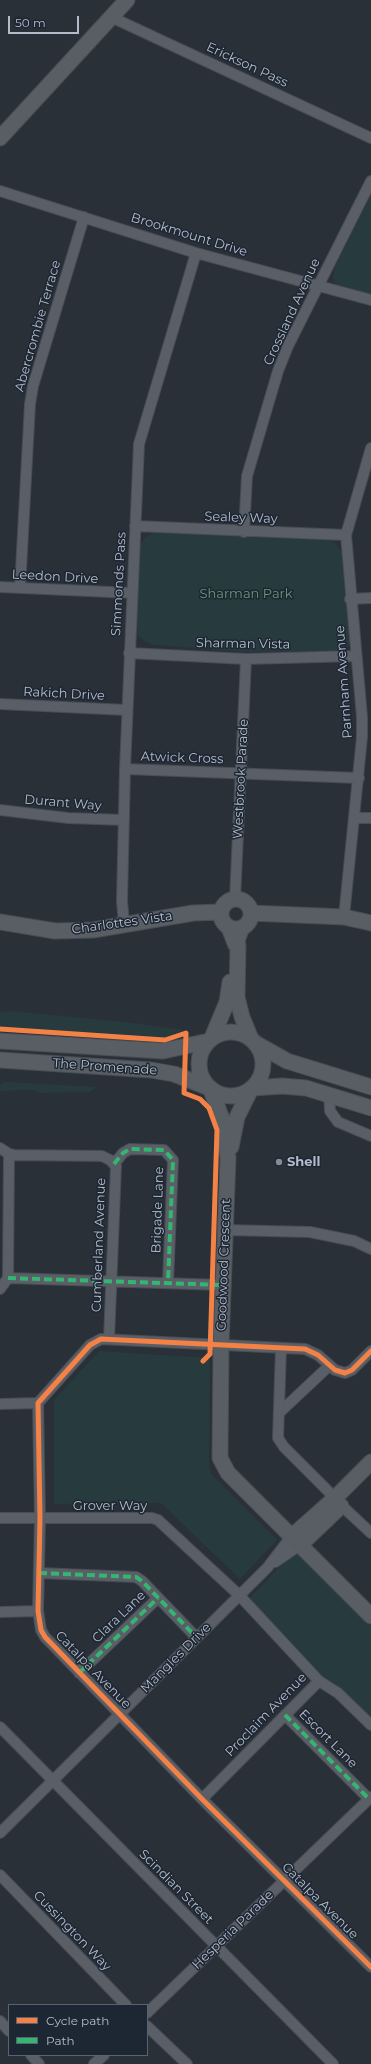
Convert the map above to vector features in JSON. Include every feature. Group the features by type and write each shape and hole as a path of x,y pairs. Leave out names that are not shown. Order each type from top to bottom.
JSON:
{"street":[{"path":"0,138 127,0"},
{"name":"Erickson Pass","path":"111,17 371,138"},
{"name":"Crossland Avenue","path":"244,532 247,476 278,371 288,346 371,181"},
{"name":"Brookmount Drive","path":"0,191 196,253 371,300"},
{"name":"Abercrombie Terrace","path":"20,588 30,404 33,386 84,217"},
{"name":"Simmonds Pass","path":"124,924 122,905 126,710 138,444 196,253"},
{"name":"Parnham Avenue","path":"344,917 367,716 356,656 350,599 350,569 346,535 371,448"},
{"name":"Sealey Way","path":"135,526 244,532 346,535"},
{"name":"Leedon Drive","path":"0,587 132,593"},
{"path":"350,599 371,598"},
{"name":"Sharman Vista","path":"129,653 246,659 356,656"},
{"name":"Westbrook Parade","path":"235,899 242,774 246,659"},
{"name":"Rakich Drive","path":"0,704 126,710"},
{"name":"Atwick Cross","path":"125,769 359,778"},
{"name":"Durant Way","path":"0,810 68,818 124,820"},
{"path":"355,818 371,818"},
{"path":"223,918 224,904 235,899 245,902 248,919 235,945 229,992 210,1040 201,1052 199,1061 200,1075 209,1088 228,1097 237,1096 251,1089 259,1081 263,1068 262,1054 253,1041 240,1013 237,998 235,945 223,918"},
{"name":"Charlottes Vista","path":"0,922 55,932 93,930 193,913 223,918"},
{"path":"223,918 232,928 248,919 344,917 371,923"},
{"path":"210,1040 225,1033 234,1032 253,1041 287,1061 371,1087"},
{"name":"The Promenade","path":"0,1041 158,1051 179,1049 210,1040"},
{"name":"The Promenade","path":"0,1060 151,1070 174,1074 209,1088"},
{"path":"251,1089 295,1087 329,1094 371,1108"},
{"name":"Goodwood Crescent","path":"209,1088 222,1119 228,1158 221,1345 220,1458 228,1473 295,1541"},
{"name":"Goodwood Crescent","path":"228,1158 238,1117 251,1089"},
{"path":"329,1094 330,1111 338,1122 371,1136"},
{"path":"0,1148 9,1154 4,1218 8,1278 0,1289"},
{"name":"Brigade Lane","path":"114,1164 130,1149 164,1150 173,1160 168,1283"},
{"name":"Cumberland Avenue","path":"9,1154 102,1156 116,1166 109,1339"},
{"path":"225,1230 310,1232 354,1241 371,1249"},
{"path":"8,1278 223,1285"},
{"path":"0,1404 38,1403 90,1345 101,1339 305,1349 312,1352 329,1366 339,1372 345,1373 352,1370 371,1351"},
{"path":"281,1348 278,1438 280,1442 371,1533"},
{"path":"279,1413 329,1366"},
{"name":"Catalpa Avenue","path":"38,1403 40,1518 38,1611 41,1630 45,1637 202,1799 284,1881 369,1961"},
{"name":"Mangles Drive","path":"338,1501 371,1462"},
{"name":"Mangles Drive","path":"0,1833 266,1568 338,1501 371,1475"},
{"name":"Grover Way","path":"0,1518 152,1518 158,1520 239,1595"},
{"path":"295,1541 371,1616"},
{"path":"39,1573 129,1575 142,1581 196,1637"},
{"name":"Proclaim Avenue","path":"202,1799 319,1681 239,1595"},
{"name":"Clara Lane","path":"79,1673 158,1598"},
{"path":"0,1612 38,1611"},
{"path":"319,1681 338,1693 371,1725"},
{"name":"Escort Lane","path":"285,1715 370,1798"},
{"name":"Scindian Street","path":"0,1727 334,2064"},
{"name":"Hesperia Parade","path":"148,2012 370,1798"},
{"name":"Cussington Way","path":"0,1875 125,2004"},
{"path":"0,2021 8,2030"},
{"path":"148,2027 187,2064"},
{"path":"32,2056 39,2064"},
{"path":"94,2064 103,2056"}],"green space":[{"path":"371,195 371,296 337,286 333,278 335,267"},
{"name":"Sharman Park","path":"155,532 328,540 336,544 342,552 351,641 347,648 336,651 245,652 155,645 146,642 137,635 138,546 145,538"},
{"path":"10,1011 125,1022 185,1030 165,1037 0,1027 0,1012"},
{"path":"4,1082 97,1087 90,1092 39,1093 33,1090 0,1091 0,1085"},
{"path":"99,1351 210,1358 209,1461 211,1474 277,1540 240,1579 161,1503 54,1504 54,1400"},
{"path":"300,1545 371,1616 371,1725 245,1603"}],"marked path":[{"path":"114,1164 123,1153 130,1149 164,1150 173,1160 168,1283"},
{"path":"8,1278 223,1285"},
{"path":"39,1573 136,1577 142,1581 196,1637"},
{"path":"79,1673 158,1598"},
{"path":"285,1715 369,1799"}],"cycle path":[{"path":"0,1029 165,1040 186,1033 184,1093 200,1099 209,1108 217,1130 210,1354 203,1361"},
{"path":"371,1351 352,1370 345,1373 335,1370 318,1355 305,1349 101,1339 90,1345 38,1403 40,1518 38,1611 41,1630 45,1637 202,1799 371,1967"}],"place":[{"name":"Shell","path":"279,1162"}]}
